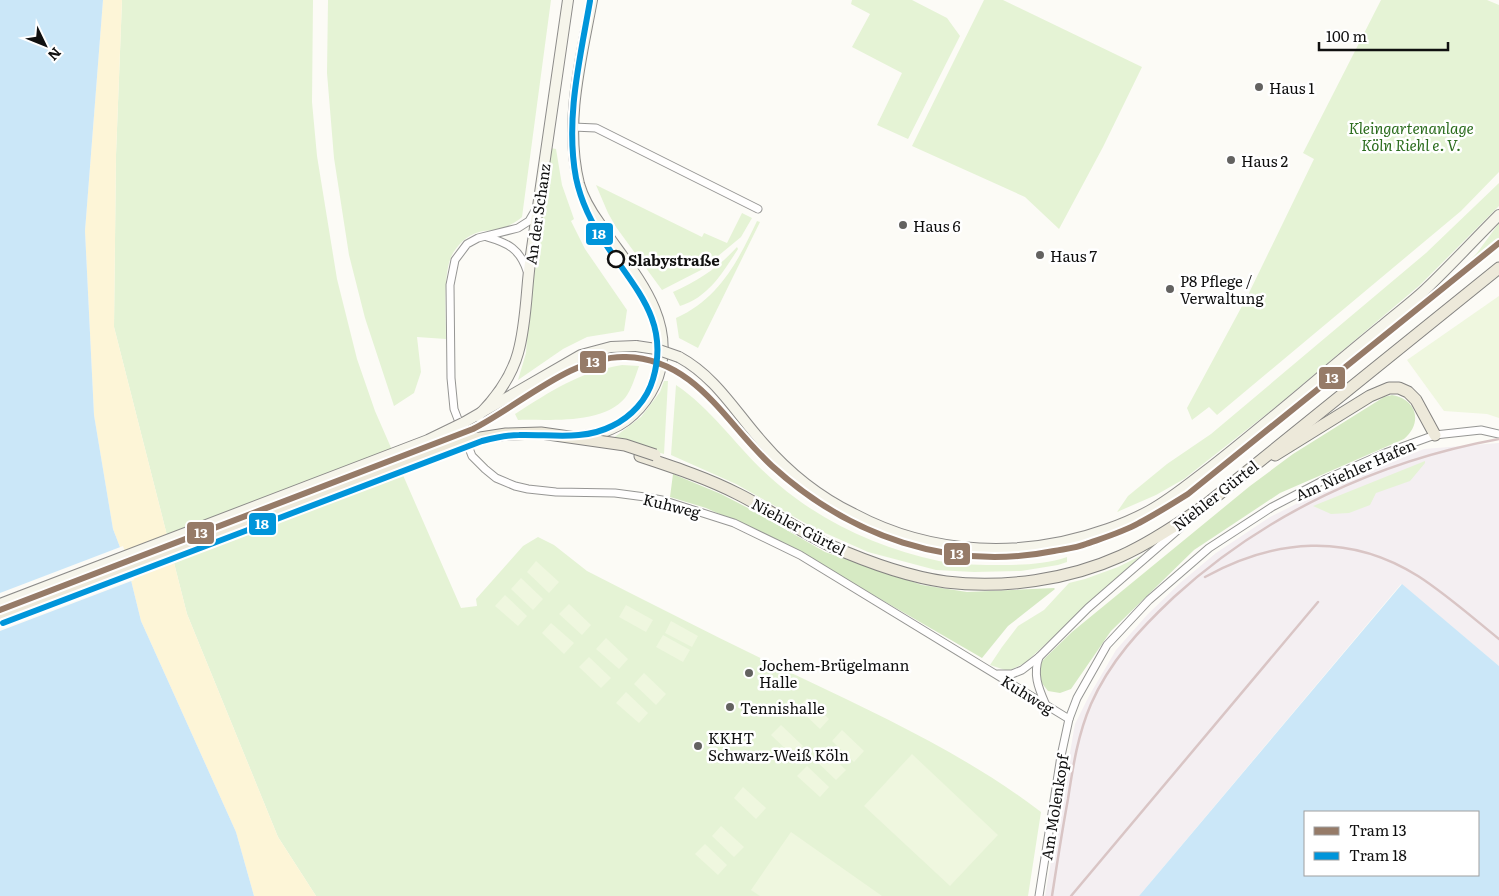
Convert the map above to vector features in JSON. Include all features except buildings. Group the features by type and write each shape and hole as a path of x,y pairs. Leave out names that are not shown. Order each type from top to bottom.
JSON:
{"main road":[{"name":"An der Schanz","path":"0,604 418,444 478,416 492,405 511,372 518,353 568,0"},
{"name":"An der Schanz","path":"577,438 610,430 626,421 646,401 656,384 661,367 663,346 659,321 652,300 594,214 580,186 575,159 573,110 592,0"},
{"name":"Niehler Gürtel","path":"492,405 581,355 611,347 636,346 656,349 695,367 713,382 757,436 789,470 825,498 866,520 917,539 962,548 1016,549 1047,546 1077,539 1120,524 1149,511 1183,488 1252,434 1423,291 1499,215"},
{"name":"Niehler Gürtel","path":"1095,563 1180,518 1499,263"},
{"name":"Niehler Gürtel","path":"0,619 474,439 506,434 541,433 577,438 625,445 655,455 738,494 830,545 868,561 899,570 946,582 979,584 1026,582 1119,557 1176,527 1499,268"},
{"path":"1245,472 1278,454 1370,396 1388,388 1399,388 1408,392 1416,400 1435,435"},
{"name":"Niehler Gürtel","path":"0,623 475,442 512,437 549,439 612,448 676,464"}],"street":[{"path":"573,127 596,128 758,209"},
{"name":"Kuhweg","path":"538,207 529,221 518,228 478,238 467,244 455,260 450,285 451,378 454,409 472,456 496,478 515,486 540,491 615,493 662,500 734,523 800,556 982,668 997,674 1070,719"},
{"path":"486,237 506,244 523,258 528,275"},
{"name":"Am Niehler Hafen","path":"1070,719 1077,698 1107,644 1149,600 1209,548 1272,508 1326,479 1385,453 1435,435 1481,430 1499,434"},
{"path":"997,674 1012,674 1022,670 1039,657 1088,608 1208,503"},
{"path":"1039,657 1035,668 1036,681 1045,704"},
{"name":"Am Molenkopf","path":"1040,896 1062,756 1070,719"}],"shaded area":[{"path":"1499,443 1499,666 1401,584 1139,896 1045,896 1075,724 1116,650 1147,615 1180,583 1216,553 1270,517 1320,492 1424,449"}],"green space":[{"path":"122,0 313,0 312,102 317,156 337,279 357,359 375,411 461,608 477,606 476,599 523,546 538,537 554,545 587,571 695,626 866,708 956,756 1014,792 1041,812 1028,896 316,896 278,837 187,614 114,327 116,155"},
{"path":"328,0 551,0 522,217 506,227 475,233 466,238 456,249 448,265 446,339 417,337 421,372 414,393 394,406 365,318 349,255 334,158 327,73"},
{"path":"852,0 912,0 947,18 960,36 908,139 877,125 902,73 852,47 870,14 851,4"},
{"path":"984,0 1003,0 1142,67 1103,147 1059,229 1025,197 912,146"},
{"name":"Kleingartenanlage Köln Riehl e. V.","path":"1381,0 1487,0 1499,5 1499,172 1461,211 1217,415 1209,407 1192,420 1187,408 1248,295 1314,159 1303,153"},
{"path":"551,148 556,149 562,185 574,219 571,221 585,249 627,310 624,331 587,337 563,349 518,380 526,353 529,306 538,241 541,241 538,240"},
{"path":"1499,183 1499,206 1420,285 1278,405 1184,479 1156,495 1117,512 1128,496 1167,464 1211,434 1426,253"},
{"path":"596,185 702,237 704,233 727,243 742,213 752,218 741,237 701,270 662,290 616,227"},
{"path":"587,208 637,284 634,286 602,242 584,210"},
{"path":"757,221 760,222 698,348 679,338 676,318 691,310 716,290 734,264"},
{"path":"1499,223 1499,239 1462,269 1477,253"},
{"path":"737,247 738,249 714,283 699,297 680,306 673,292 708,273"},
{"path":"1499,296 1499,418 1487,414 1444,411 1407,360"},
{"path":"622,365 639,366 625,398 615,407 603,413 589,417 560,420 518,420 515,414 553,390 592,372"},
{"path":"664,381 668,381 664,454 612,439 641,417 660,392"},
{"path":"676,385 703,407 779,485 796,499 854,533 917,556 939,561 979,565 1019,565 1043,563 1067,557 1067,562 1021,571 974,572 936,570 868,552 814,528 736,484 671,455"},
{"path":"1392,395 1407,401 1415,412 1414,426 1404,439 1280,493 1194,550 1111,631 1071,689 1060,693 1048,691 1041,682 1039,672 1042,661 1072,632 1250,486 1293,454 1384,397"},
{"path":"1425,461 1410,481 1376,493 1370,505 1349,513 1331,514 1313,506"},
{"path":"673,474 721,494 825,552 922,585 967,592 1055,589 1008,626 982,658 782,542 706,508 670,497"},
{"path":"1142,555 1025,663 1008,671 990,665 1018,626 1044,610 1069,583 1118,567"},
{"path":"536,561 559,582 549,593 527,572"},
{"path":"521,578 543,599 533,610 511,589"},
{"path":"505,595 527,616 518,626 495,606"},
{"path":"569,604 591,625 582,635 559,614"},
{"path":"626,605 653,620 646,632 619,617"},
{"path":"671,621 698,636 692,647 665,633"},
{"path":"551,623 574,643 564,654 542,633"},
{"path":"663,635 690,650 683,662 656,647"},
{"path":"606,638 628,659 619,669 596,649"},
{"path":"589,657 611,678 601,688 579,667"},
{"path":"644,673 666,694 656,705 634,684"},
{"path":"626,692 648,713 639,723 616,703"},
{"path":"807,698 829,719 820,729 798,708"},
{"path":"781,725 803,746 793,756 771,735"},
{"path":"842,730 864,751 854,762 832,741"},
{"path":"824,749 846,770 836,780 814,759"},
{"path":"912,754 998,835 950,886 864,806"},
{"path":"807,766 829,787 820,797 797,776"},
{"path":"743,787 766,808 756,819 734,798"},
{"path":"721,826 744,847 734,857 712,836"},
{"path":"791,832 882,896 760,896 751,890"},
{"path":"705,844 727,865 718,875 695,854"}],"sand":[{"path":"103,0 122,0 116,155 114,327 187,614 278,837 316,896 254,896 236,832 141,621 128,568 113,529 94,415 85,231"}],"water":[{"path":"0,0 103,0 85,231 94,415 113,529 128,568 141,621 236,832 254,896 0,896"},
{"path":"1402,584 1499,666 1499,896 1139,896"}],"pier":[{"path":"123,546 134,580 0,631 0,593"}],"railway":[{"path":"1052,896 1074,762 1086,715 1107,674 1127,646 1149,621 1209,567 1246,540 1285,516 1325,495 1410,461 1499,439"},
{"path":"1205,577 1231,564 1284,548 1338,547 1365,552 1392,562 1418,576 1449,598 1499,639"},
{"path":"1071,896 1318,602"}],"tram line":[{"name":"18","path":"3,623 482,441 514,435 566,436 590,434 612,426 632,413 647,394 653,379 657,359 657,340 654,323 639,292 588,214 578,187 573,156 572,134 575,89 590,1"},
{"name":"13","path":"0,610 473,429 566,373 586,364 626,357 650,361 672,369 691,381 708,396 772,466 802,491 834,512 868,529 903,543 939,552 977,556 1015,556 1078,546 1113,535 1133,526 1188,494 1499,243"}],"place":[{"name":"Haus 1","path":"1259,87"},
{"name":"Haus 2","path":"1231,160"},
{"name":"Haus 6","path":"903,225"},
{"name":"Haus 7","path":"1040,255"},
{"name":"Slabystraße","path":"616,259"},
{"name":"P8 Pflege / Verwaltung","path":"1170,289"},
{"name":"Jochem-Brügelmann Halle","path":"749,673"},
{"name":"Tennishalle","path":"730,707"},
{"name":"KKHT Schwarz-Weiß Köln","path":"698,746"}]}
